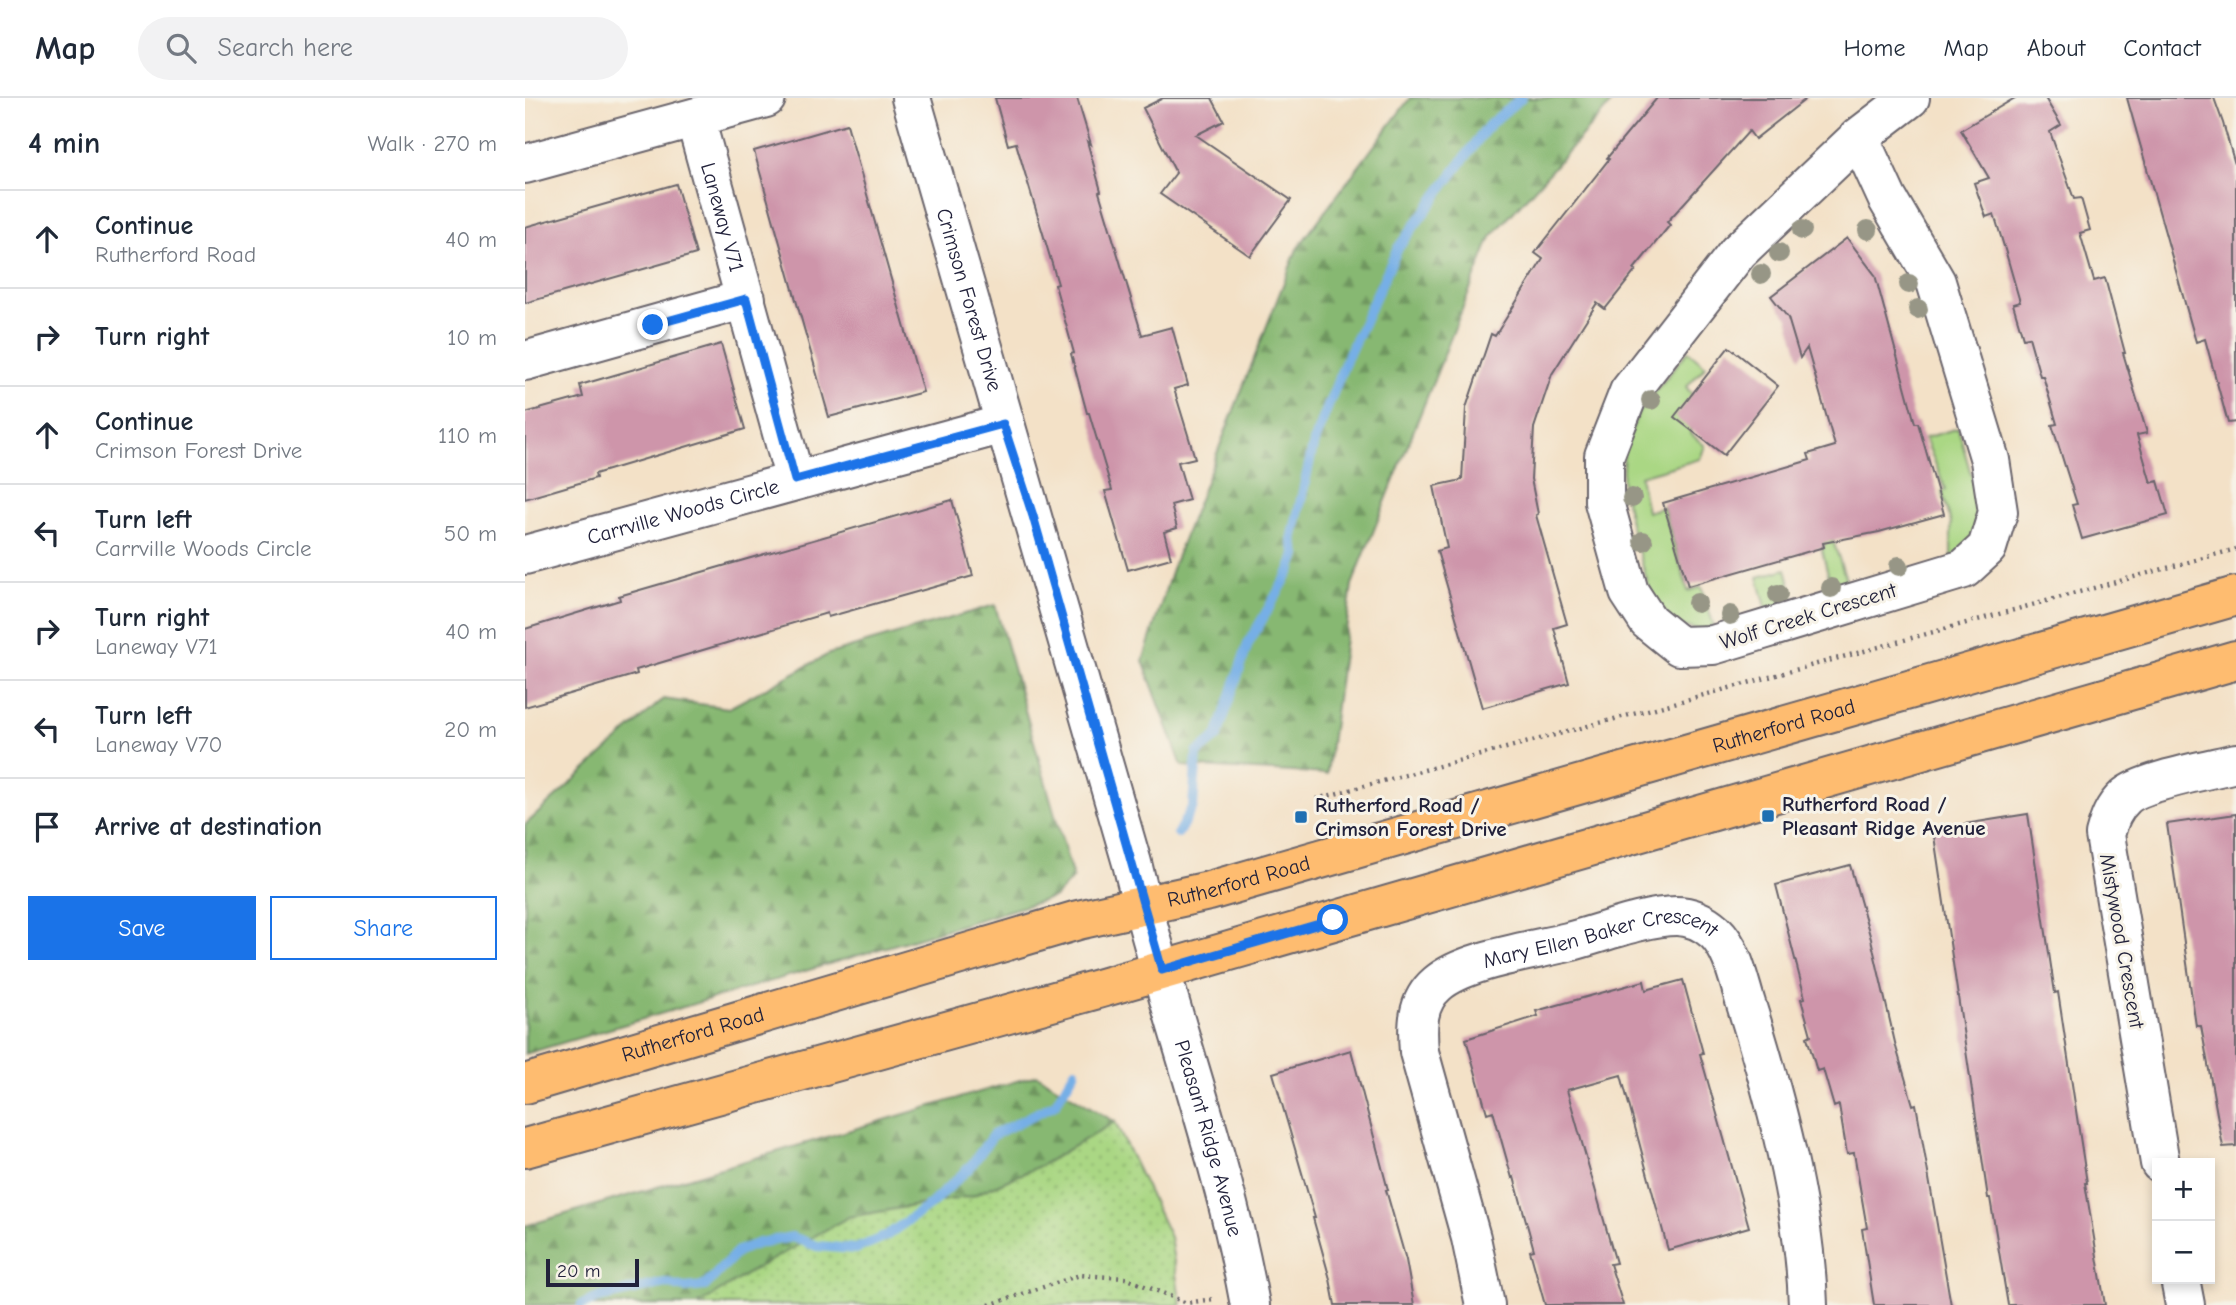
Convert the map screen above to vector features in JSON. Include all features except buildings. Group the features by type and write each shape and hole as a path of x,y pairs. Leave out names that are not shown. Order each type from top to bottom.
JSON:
{"main road":[{"name":"Rutherford Road","path":"525,1084 1078,920 1209,891 2236,596"},
{"path":"525,1148 1162,970 2236,660"}],"street":[{"path":"525,164 766,98"},
{"name":"Crimson Forest Drive","path":"911,98 1003,424 1037,529 1142,906"},
{"name":"Wolf Creek Crescent","path":"1859,137 1887,198 1940,295 1990,460 1998,512 1987,548 1964,569 1713,645 1679,646 1648,621 1629,592 1604,502 1604,457 1629,392 1738,252 1859,137 1910,98"},
{"name":"Laneway V71","path":"695,118 795,480"},
{"path":"525,361 746,299"},
{"name":"Carrville Woods Circle","path":"525,555 1003,424"},
{"name":"Mistywood Crescent","path":"2159,1158 2105,835 2112,813 2127,794 2150,785 2236,763"},
{"name":"Pleasant Ridge Avenue","path":"1142,906 1231,1222 1249,1297"},
{"name":"Mary Ellen Baker Crescent","path":"1485,1305 1468,1227 1419,1052 1417,1025 1423,1002 1437,984 1448,976 1481,963 1673,916 1696,920 1714,932 1722,941 1738,977 1789,1165 1804,1256 1808,1305"},
{"path":"2182,1284 2185,1305"}],"path":[{"path":"1316,799 2236,549"},
{"path":"989,1305 1080,1275 1125,1278 1187,1303 1249,1297"}],"green space":[{"path":"1410,98 1616,98 1491,237 1352,585 1327,774 1182,766 1143,661 1174,563 1297,249"},
{"path":"1688,351 1706,366 1686,387 1692,394 1690,433 1705,446 1700,459 1640,476 1647,512 1663,507 1688,591 1701,587 1714,626 1701,630 1676,625 1652,597 1630,523 1622,480 1624,451 1638,413"},
{"path":"1958,428 1981,510 1978,537 1951,560 1951,522 1942,492 1946,490 1925,438"},
{"path":"1832,538 1849,588 1829,595 1826,584 1829,578 1822,540"},
{"path":"1786,569 1795,603 1767,611 1758,577"},
{"path":"995,605 1073,878 1055,897 525,1054 525,825 663,699 729,708 829,654"},
{"path":"1037,1075 1115,1122 1040,1166 972,1196 849,1217 750,1272 698,1305 525,1305 525,1226"},
{"path":"1115,1122 1170,1237 1181,1305 698,1305 750,1272 849,1217 972,1196 1040,1166"}],"waterway":[{"path":"1178,833 1193,806 1197,753 1217,737 1248,644 1290,571 1296,554 1292,540 1314,442 1346,360 1398,248 1489,125 1521,98"},
{"path":"582,1305 598,1298 665,1283 685,1288 705,1286 738,1251 759,1243 792,1237 817,1246 856,1249 886,1236 931,1204 970,1167 993,1135 1055,1104 1075,1071"}],"place":[{"name":"Rutherford Road / Pleasant Ridge Avenue","path":"1768,816"},
{"name":"Rutherford Road / Crimson Forest Drive","path":"1301,817"}],"route":[{"path":"653,325 746,299 795,480 1003,424 1033,516 1162,970 1333,920"}]}
